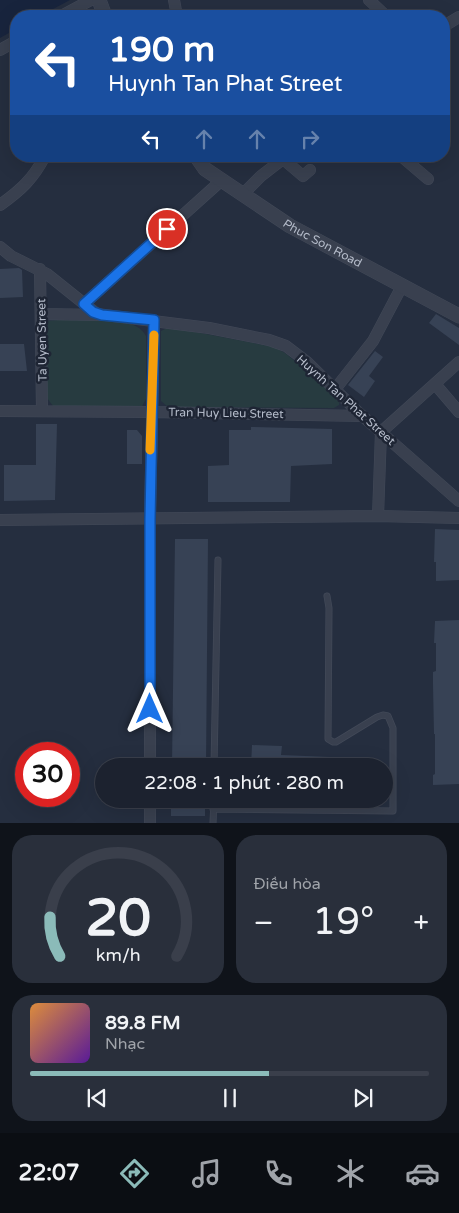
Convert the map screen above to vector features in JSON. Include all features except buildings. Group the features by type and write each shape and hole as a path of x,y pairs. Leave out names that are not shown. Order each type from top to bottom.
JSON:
{"street":[{"path":"72,10 91,0"},
{"path":"0,205 25,185 36,173 42,162"},
{"name":"Phuc Son Road","path":"201,162 206,169 290,226 459,316"},
{"path":"243,194 278,162"},
{"path":"286,162 303,176 310,170"},
{"path":"408,162 428,179"},
{"path":"84,304 222,180"},
{"name":"Huynh Tan Phat Street","path":"0,248 5,256 40,269 93,312 102,315 209,328 286,346 336,388 363,416 459,502"},
{"name":"Ta Uyen Street","path":"40,269 42,411"},
{"path":"336,388 373,341 402,286"},
{"path":"42,314 102,315"},
{"path":"150,758 150,519 154,320"},
{"path":"378,516 381,432 459,362"},
{"path":"435,384 459,412"},
{"name":"Tran Huy Lieu Street","path":"0,411 363,416"},
{"path":"0,520 378,516 459,518"},
{"path":"150,808 150,823"}],"lane":[{"path":"214,758 218,560"},
{"path":"213,823 213,809 393,811 393,728 388,716 377,717 336,742 328,739 329,608 327,596"}],"green space":[{"path":"88,317 129,323 142,330 146,336 146,399 141,408 53,406 47,398 47,321"},
{"path":"169,327 274,347 285,353 334,393 340,399 339,405 334,408 168,407 161,401 161,331"}],"water":[{"path":"0,0 70,0 51,10 10,10 10,32 0,38"}],"slow traffic":[{"path":"150,450 154,335"}],"route":[{"path":"150,709 151,412 154,320 97,314 84,304 167,229"}]}
